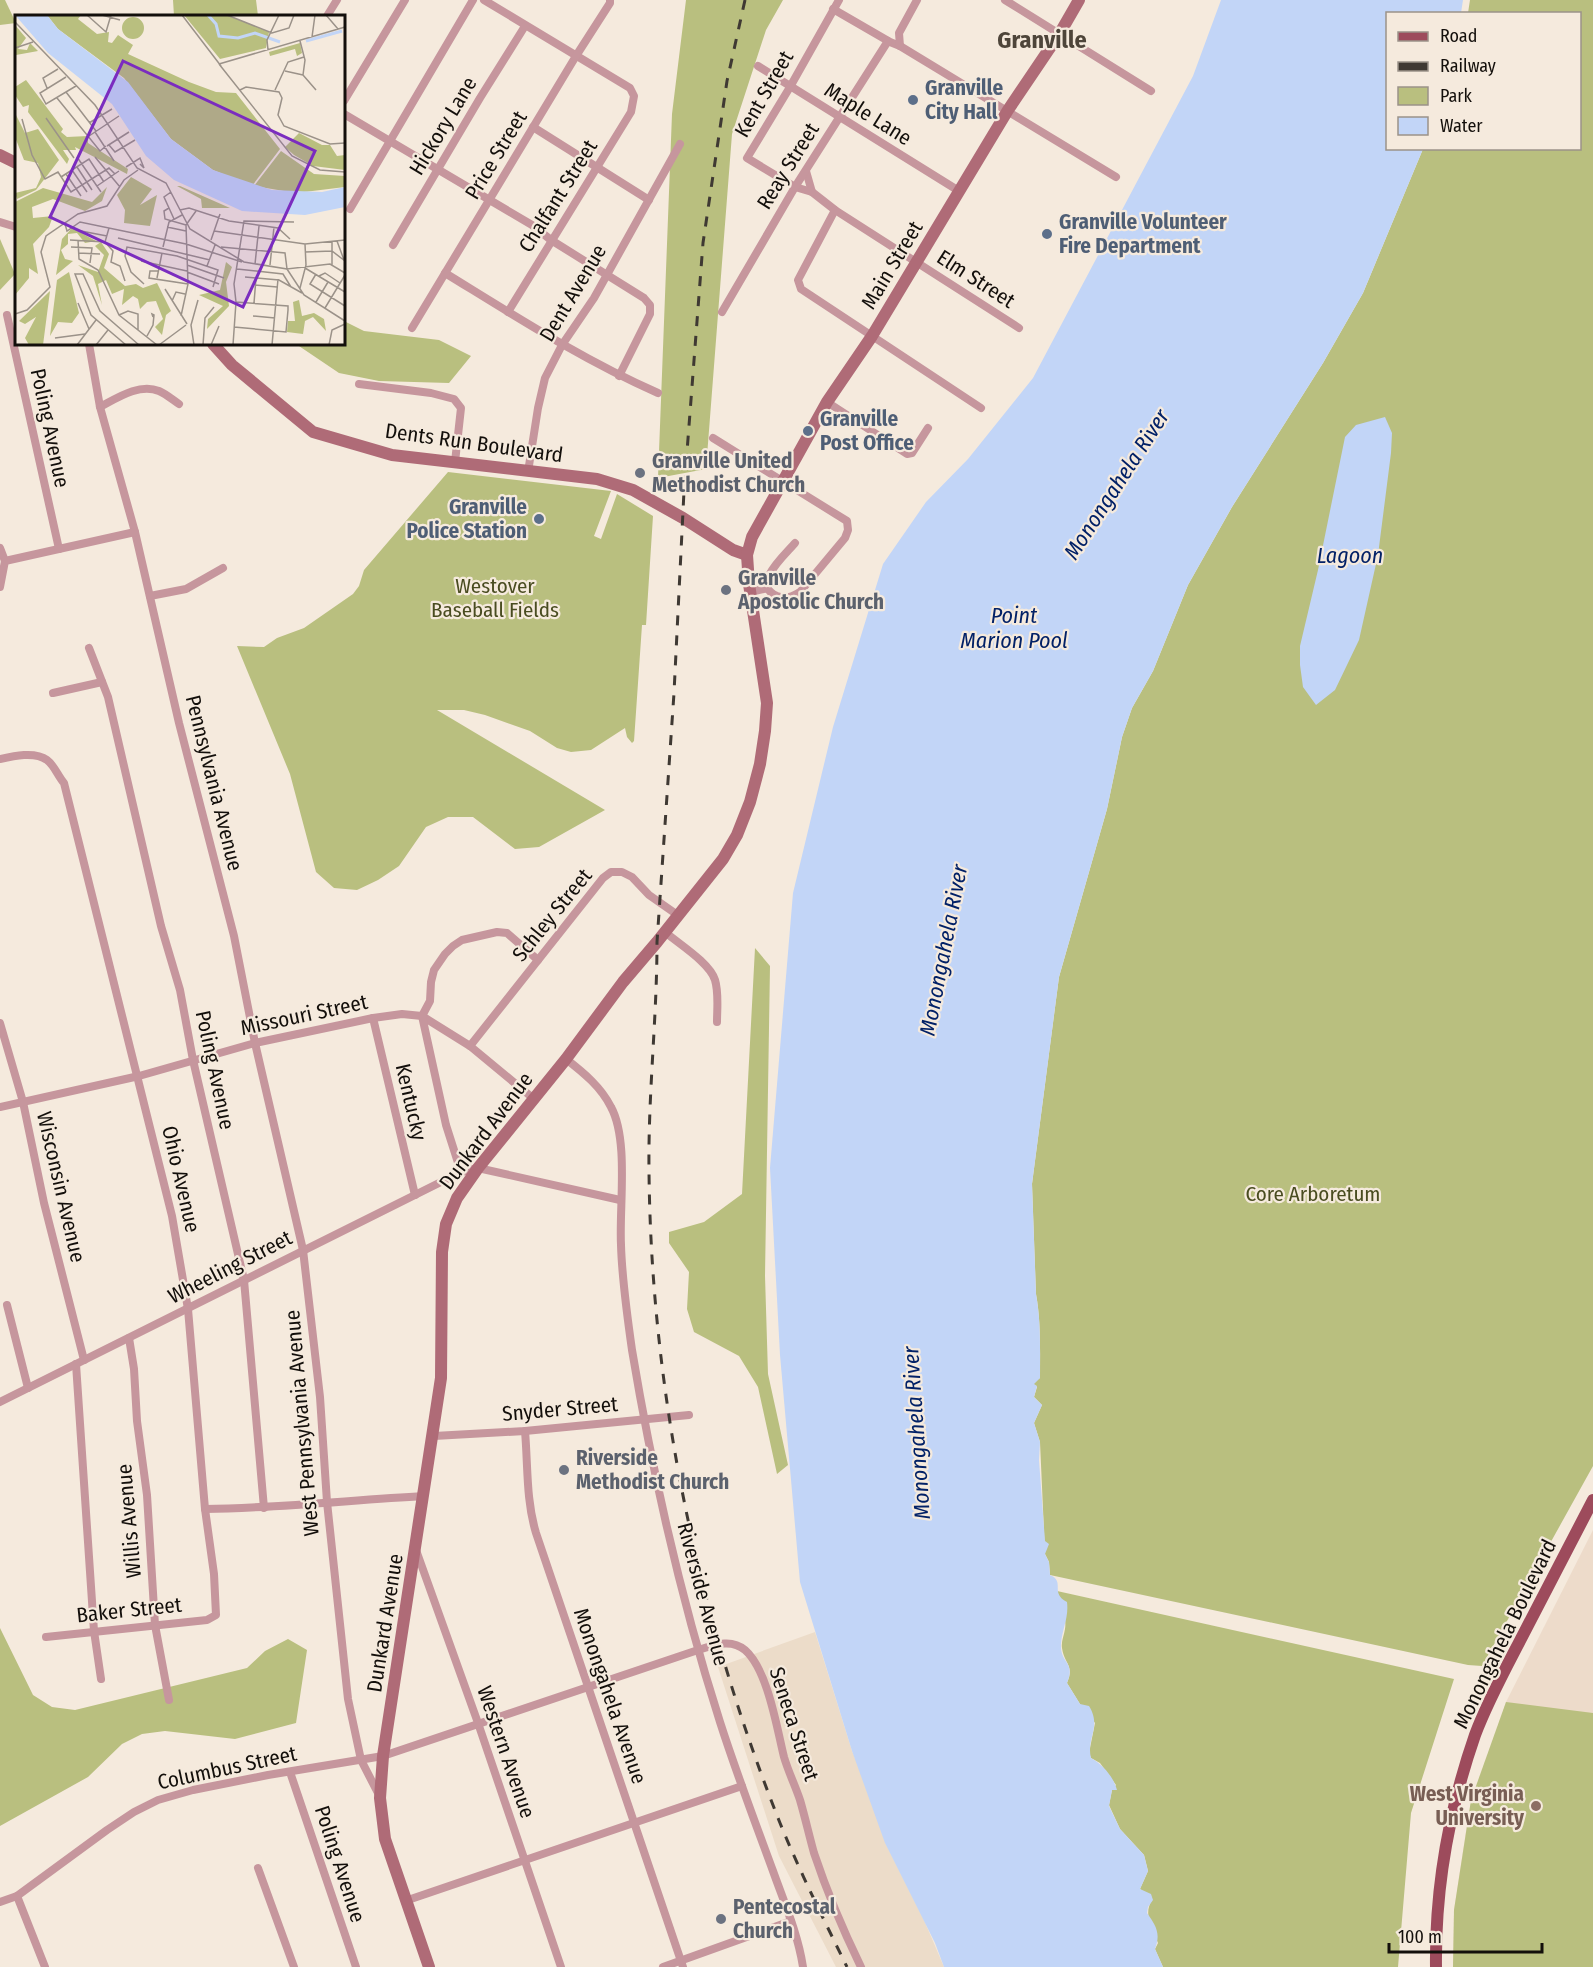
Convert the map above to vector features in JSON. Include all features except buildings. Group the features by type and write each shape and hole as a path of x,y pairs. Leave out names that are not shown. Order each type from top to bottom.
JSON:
{"main road":[{"name":"Main Street","path":"747,555 752,537 827,402 872,336 1008,110 1060,33 1079,0"},
{"path":"0,155 15,162"},
{"name":"Dents Run Boulevard","path":"214,345 232,365 313,432 392,455 597,479 633,490 733,550 747,555"},
{"name":"Dunkard Avenue","path":"429,1967 385,1839 380,1798 383,1756 434,1436 441,1378 442,1252 446,1224 457,1198 478,1168 566,1059 623,982 679,916 723,859 737,835 750,802 760,764 767,703 754,625 747,555"},
{"name":"Monongahela Boulevard","path":"1436,1967 1439,1894 1445,1847 1458,1791 1476,1734 1501,1678 1593,1500"}],"street":[{"path":"328,15 337,0"},
{"path":"345,99 405,0"},
{"path":"350,209 474,0"},
{"path":"484,0 576,56"},
{"name":"Price Street","path":"412,328 610,0"},
{"name":"Kent Street","path":"795,187 747,158 839,0"},
{"path":"900,45 899,33 918,0"},
{"path":"1005,0 1151,91"},
{"path":"833,9 888,41 900,45 1116,177"},
{"name":"Hickory Lane","path":"393,245 525,26"},
{"name":"Reay Street","path":"722,312 795,187 888,41"},
{"name":"Chalfant Street","path":"508,312 631,112 634,96 630,88 576,56"},
{"name":"Maple Lane","path":"758,66 959,191"},
{"path":"345,115 532,225 551,240 644,298 650,305 650,314 619,376"},
{"path":"533,128 649,200"},
{"name":"Dent Avenue","path":"528,471 545,378 562,345 594,298 680,144"},
{"path":"806,171 812,192"},
{"path":"795,187 812,192"},
{"name":"Elm Street","path":"812,192 835,210 1019,328"},
{"path":"835,210 798,280 801,289 981,408"},
{"path":"0,222 15,227"},
{"path":"445,273 562,345 619,376 658,393"},
{"name":"Poling Avenue","path":"7,315 59,549"},
{"path":"5,561 135,532 100,407 89,345"},
{"path":"359,384 431,393 454,399 461,408 455,462"},
{"path":"100,407 134,391 147,389 159,391 179,404"},
{"path":"827,402 907,454 912,453 928,428"},
{"path":"713,438 847,521 848,530 845,538 800,592 792,597 782,597 773,594 768,588 767,579 795,543"},
{"name":"Pennsylvania Avenue","path":"135,532 179,723 234,936 255,1043"},
{"path":"0,548 5,561 0,587"},
{"path":"150,596 186,589 223,568"},
{"path":"750,592 768,588"},
{"name":"Poling Avenue","path":"90,648 108,697 161,926 180,990 193,1060 244,1280 264,1508"},
{"path":"53,693 102,682"},
{"name":"Ohio Avenue","path":"0,759 15,755 37,756 45,759 64,783 139,1076 172,1216 188,1309 216,1615"},
{"name":"Schley Street","path":"470,1046 603,878 611,872 622,872 632,877 649,895 679,916"},
{"path":"461,1172 446,1125 422,1016 430,1001 434,970 453,946 462,940 497,932 507,933 538,960"},
{"path":"665,932 710,969 717,990 717,1022"},
{"name":"Missouri Street","path":"0,1107 139,1076 255,1043 373,1018 402,1014 422,1016"},
{"path":"422,1016 470,1046 534,1099"},
{"name":"Kentucky","path":"373,1018 415,1195"},
{"name":"Wisconsin Avenue","path":"0,1023 23,1102 80,1362 94,1631 102,1679"},
{"name":"West Pennsylvania Avenue","path":"255,1043 303,1250 320,1397 327,1502 348,1699 361,1760 380,1798"},
{"name":"Riverside Avenue","path":"566,1059 598,1087 612,1108 619,1130 624,1290 652,1464 698,1650 742,1786 801,1952 803,1967"},
{"path":"478,1168 620,1200"},
{"name":"Wheeling Street","path":"0,1402 461,1172 478,1168"},
{"path":"7,1305 28,1388"},
{"name":"Willis Avenue","path":"129,1338 147,1495 155,1625 169,1700"},
{"name":"Snyder Street","path":"434,1436 525,1431 689,1415"},
{"name":"Monongahela Avenue","path":"525,1431 531,1516 682,1964"},
{"path":"206,1509 264,1508 424,1496"},
{"name":"Western Avenue","path":"416,1550 561,1967"},
{"name":"Baker Street","path":"46,1637 207,1620 216,1615"},
{"name":"Seneca Street","path":"383,1756 698,1650 718,1644 737,1644 747,1651 754,1662 774,1711 784,1758 800,1800 814,1852 840,1925 861,1967"},
{"name":"Columbus Street","path":"0,1902 16,1896 107,1830 134,1812 158,1800 193,1790 383,1756"},
{"name":"Poling Avenue","path":"290,1772 356,1967"},
{"path":"405,1901 742,1786"},
{"path":"258,1868 291,1966"},
{"path":"16,1896 45,1967"},
{"path":"663,1967 682,1964 791,1922"}],"shaded area":[{"name":"West Virginia University","path":"1593,1530 1593,1967 1453,1967 1454,1910 1467,1825 1506,1702"},
{"path":"815,1632 852,1751 944,1967 836,1967 779,1856 718,1667"}],"green space":[{"path":"0,0 5,0 15,23 0,25"},
{"path":"173,0 256,0 258,15 174,15"},
{"path":"686,0 783,0 766,30 732,134 706,469 658,478 672,114"},
{"name":"Core Arboretum","path":"1470,0 1593,0 1593,1466 1482,1666 1468,1665 1050,1575 1049,1562 1045,1554 1040,1442 1034,1423 1042,1405 1034,1397 1037,1387 1033,1384 1040,1378 1040,1346 1032,1184 1059,977 1107,809 1122,737 1132,708 1153,671 1188,585 1232,507 1323,363 1363,293 1423,150 1581,150 1581,12 1468,12"},
{"path":"0,239 15,274 0,290"},
{"path":"345,322 364,331 439,340 471,356 449,383 379,381 339,373 297,345 345,345"},
{"name":"Westover Baseball Fields","path":"448,472 611,491 594,536 601,539 617,494 653,516 646,625 642,625 634,741 632,743 627,737 625,728 591,750 571,752 557,748 530,731 485,715 464,710 437,710 605,810 539,847 515,849 473,817 448,817 426,827 399,866 378,880 357,890 334,888 316,872 290,774 237,646 264,647 277,638 304,628 353,594 359,586 364,570"},
{"path":"755,948 770,966 765,1276 768,1374 788,1465 777,1474 758,1387 739,1356 694,1332 687,1309 689,1272 669,1243 669,1232 704,1222 742,1194"},
{"path":"1057,1591 1454,1679 1411,1813 1398,1967 1163,1967 1155,1949 1158,1943 1148,1916 1152,1900 1140,1889 1148,1871 1144,1855 1120,1829 1109,1805 1112,1790 1116,1785 1100,1763 1091,1758 1089,1753 1095,1723 1067,1683 1070,1672 1062,1645 1065,1620"},
{"path":"0,1628 33,1695 52,1707 75,1710 247,1668 265,1651 288,1639 307,1650 296,1723 235,1739 165,1731 142,1734 122,1744 88,1777 0,1826"},
{"name":"West Virginia University","path":"1506,1702 1593,1713 1593,1967 1453,1967 1454,1910 1471,1800"}],"water":[{"name":"Point Marion Pool","path":"1221,0 1463,0 1461,12 1386,12 1386,150 1423,150 1363,293 1323,363 1232,507 1188,585 1153,671 1132,708 1122,737 1107,809 1059,977 1032,1184 1040,1346 1040,1378 1034,1384 1037,1386 1034,1397 1042,1405 1034,1423 1040,1442 1039,1460 1045,1541 1049,1544 1045,1554 1049,1562 1050,1575 1057,1581 1059,1595 1067,1602 1061,1651 1070,1670 1067,1683 1080,1704 1089,1706 1093,1713 1091,1758 1107,1771 1117,1790 1112,1790 1109,1806 1120,1829 1144,1855 1148,1871 1140,1889 1151,1894 1153,1900 1147,1913 1157,1930 1158,1938 1155,1949 1163,1967 944,1967 935,1943 885,1843 852,1751 800,1582 780,1355 770,1168 793,893 833,727 883,564 926,502 968,459 1033,378 1193,76"},
{"name":"Lagoon","path":"1385,417 1392,433 1391,453 1378,555 1359,640 1335,690 1316,705 1303,687 1300,646 1345,437 1356,425"}],"railway":[{"path":"745,0 727,81 703,243 684,491 674,693 657,942 651,1085 649,1171 652,1254 659,1338 670,1421 684,1503 703,1585 725,1665 780,1823 847,1967"}],"place":[{"name":"Granville City Hall","path":"913,100"},
{"name":"Granville Volunteer Fire Department","path":"1047,234"},
{"name":"Granville Post Office","path":"808,431"},
{"name":"Granville United Methodist Church","path":"640,473"},
{"name":"Granville Police Station","path":"539,519"},
{"name":"Granville Apostolic Church","path":"726,590"},
{"name":"Riverside Methodist Church","path":"564,1470"},
{"name":"West Virginia University","path":"1536,1806"},
{"name":"Pentecostal Church","path":"721,1919"}],"district":[{"name":"Granville","path":"1042,40"}],"water label":[{"name":"Monongahela River","path":"1116,484"},
{"name":"Monongahela River","path":"943,950"},
{"name":"Monongahela River","path":"916,1433"}]}
